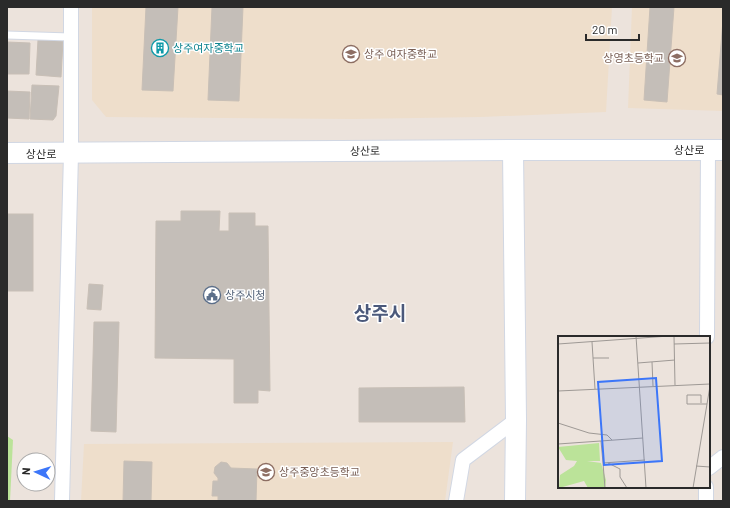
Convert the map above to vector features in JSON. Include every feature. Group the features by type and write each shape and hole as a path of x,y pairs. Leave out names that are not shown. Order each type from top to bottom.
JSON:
{"street":[{"path":"62,501 71,154 71,7"},
{"path":"513,150 516,420 514,501"},
{"name":"상산로","path":"7,153 71,154 513,150 715,150"},
{"path":"707,336 715,150"},
{"path":"456,501 463,460 516,420"},
{"path":"710,467 723,457"},
{"path":"706,488 706,501"}],"lane":[{"path":"7,35 70,37"}],"shaded area":[{"name":"상주 여자중학교","path":"92,7 612,7 606,112 481,117 353,119 106,117 92,100"},
{"name":"상영초등학교","path":"632,7 723,7 723,111 628,108"},
{"name":"상주중앙초등학교","path":"453,442 445,501 81,501 84,444"}],"green space":[{"path":"7,436 13,440 10,501 7,501"}],"building":[{"name":"상주여자중학교","path":"146,7 178,7 173,91 142,90"},
{"path":"212,7 243,7 239,101 208,100"},
{"path":"650,7 674,7 667,102 644,100"},
{"path":"723,20 723,95 717,94"},
{"path":"38,40 63,41 61,77 36,75"},
{"path":"7,42 30,43 29,74 7,74"},
{"path":"32,85 59,86 56,116 53,120 30,119"},
{"path":"7,91 30,92 29,119 7,118"},
{"name":"상주시청","path":"181,211 220,211 219,231 229,231 229,213 255,213 255,226 268,226 270,391 258,390 258,403 234,403 234,359 155,358 156,221 181,221"},
{"path":"7,214 33,214 33,291 7,291"},
{"path":"89,284 103,285 101,310 87,309"},
{"path":"94,322 119,322 116,432 91,431"},
{"path":"464,387 465,422 359,422 359,388"},
{"path":"124,461 152,462 151,501 123,501"},
{"path":"221,462 227,463 231,468 257,469 256,501 218,501 218,496 212,496 213,481 218,481 218,478 214,473 215,467"}],"place":[{"name":"상주여자중학교","path":"160,48"},
{"name":"상주 여자중학교","path":"351,54"},
{"name":"상영초등학교","path":"677,58"},
{"name":"상주시청","path":"212,295"},
{"name":"상주중앙초등학교","path":"266,472"}],"district":[{"name":"상주시","path":"380,313"}]}
